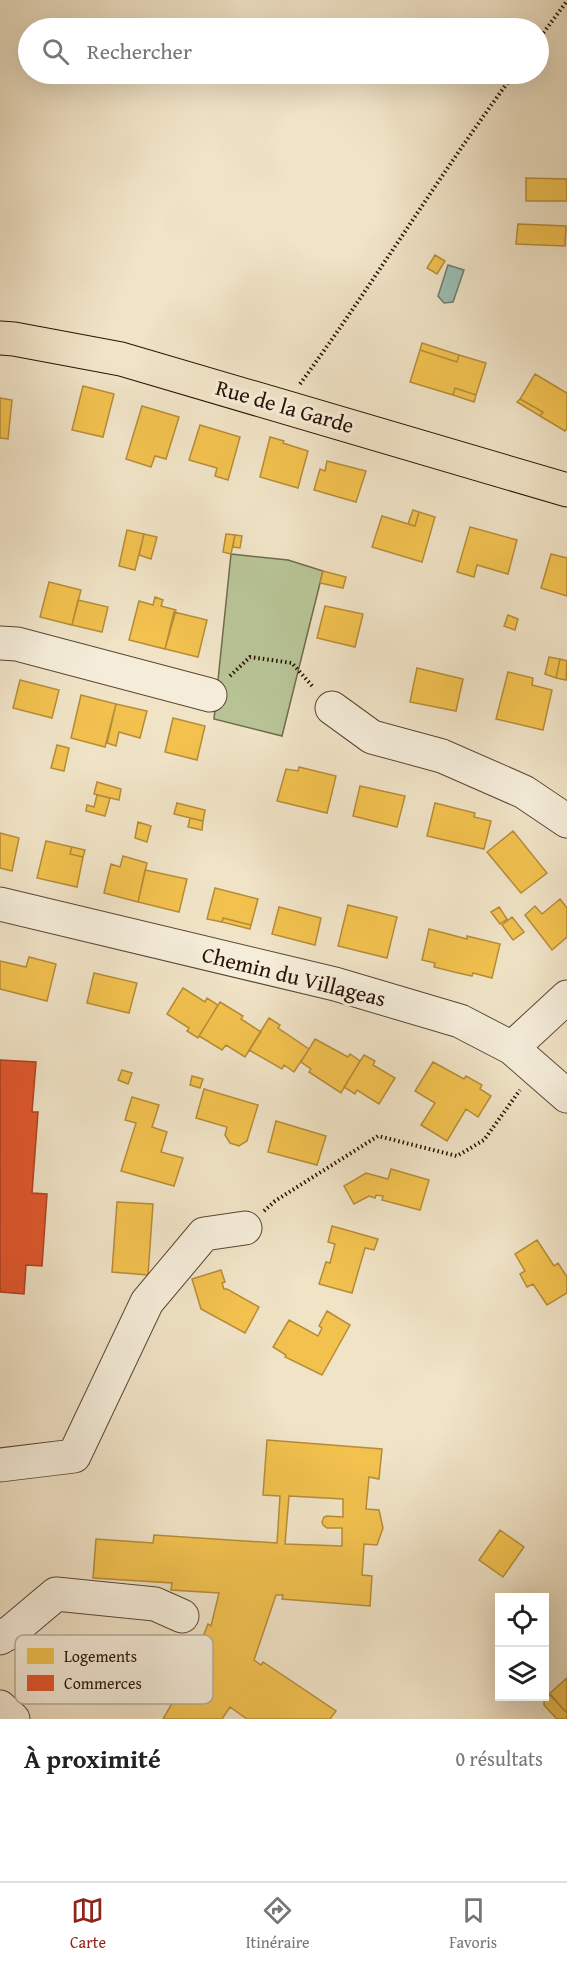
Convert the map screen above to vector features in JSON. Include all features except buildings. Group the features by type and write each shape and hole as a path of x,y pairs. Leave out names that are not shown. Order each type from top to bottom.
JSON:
{"main road":[{"name":"Rue de la Garde","path":"0,339 14,339 121,359 284,405 567,490"}],"street":[{"path":"0,643 17,644 210,696"},
{"path":"332,708 372,737 452,760 524,792 567,821"},
{"name":"Chemin du Villageas","path":"0,904 335,984 460,1021 524,1058 567,1096"},
{"path":"524,1058 567,997"},
{"path":"0,1465 74,1456 147,1302 204,1234 245,1228"},
{"path":"0,1638 12,1631 56,1594 155,1604 182,1616"},
{"path":"0,1707 13,1719"}],"path":[{"path":"549,25 567,1"},
{"path":"284,405 335,336 507,84"},
{"path":"210,696 250,657 292,663 332,708"},
{"path":"245,1228 275,1201 378,1136 457,1156 484,1140 524,1058"}],"green space":[{"path":"231,554 288,560 323,571 282,736 214,719"}],"water":[{"path":"448,265 464,270 453,302 444,303 438,296"}]}
